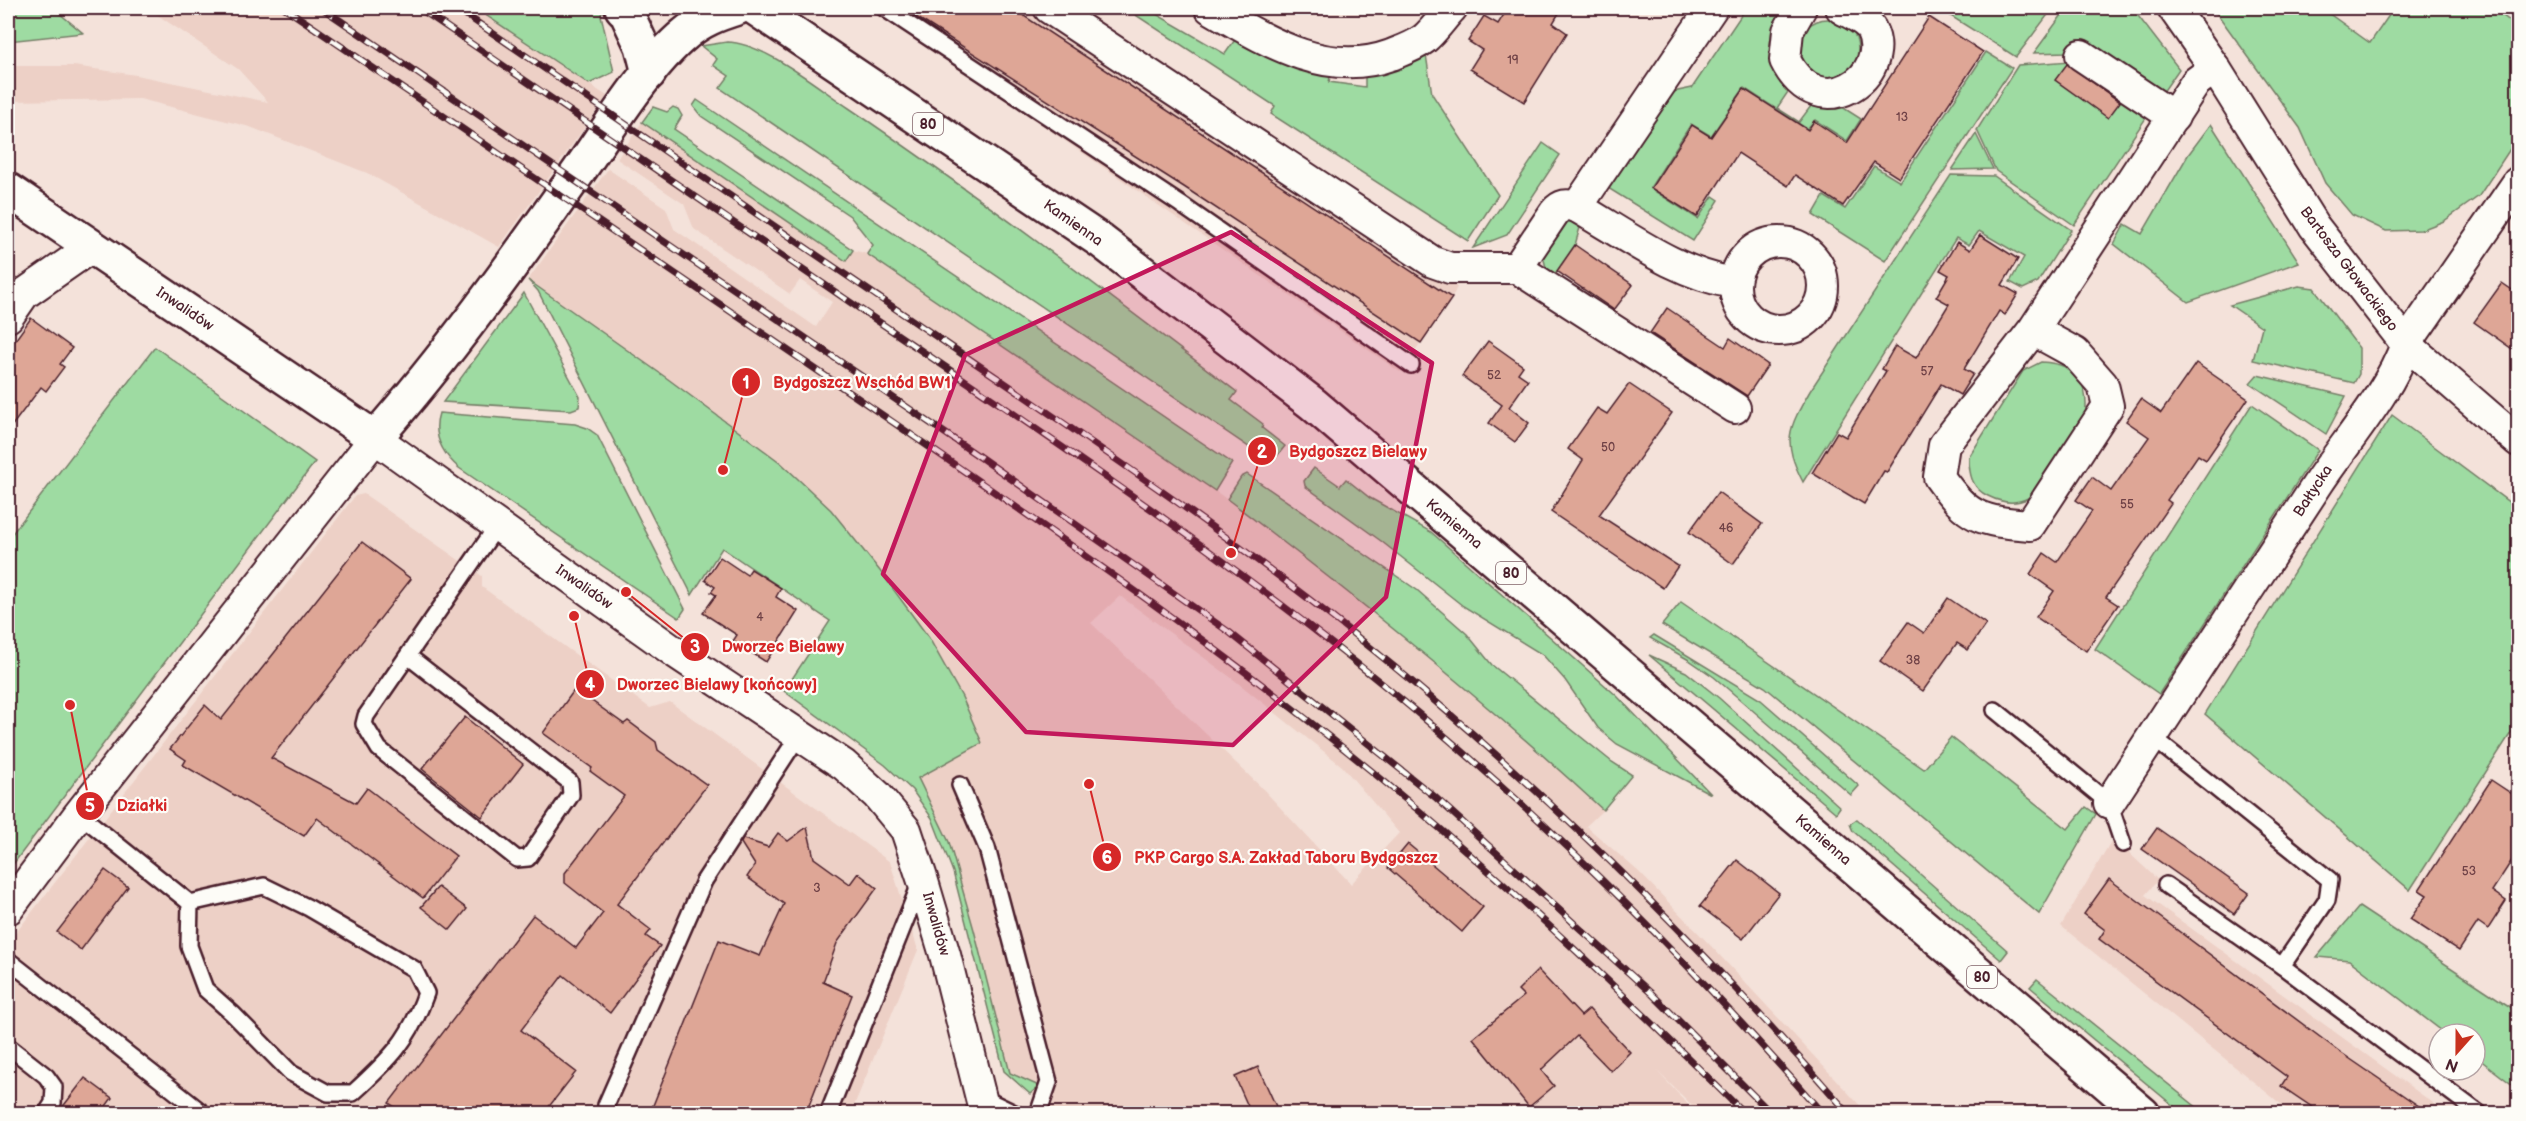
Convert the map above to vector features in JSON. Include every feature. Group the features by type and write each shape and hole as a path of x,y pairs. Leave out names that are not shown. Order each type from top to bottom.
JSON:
{"main road":[{"path":"622,8 642,46 649,74"},
{"path":"375,438 414,394 509,270 649,74 684,34 710,16 737,8"},
{"name":"Kamienna","path":"755,8 1101,242 1313,404 1636,678 2051,1038 2143,1113"},
{"name":"Inwalidów","path":"8,191 93,246 375,438"}],"street":[{"path":"1049,8 1432,262 1450,268 1517,268 1735,408"},
{"path":"1210,8 1278,46 1302,55 1349,63 1374,61 1424,39 1452,8"},
{"path":"1577,207 1712,8"},
{"path":"1801,8 1788,31 1785,60 1799,81 1824,93 1849,89 1861,81 1874,58 1875,41 1870,27 1841,8"},
{"name":"Bartosza Głowackiego","path":"2173,8 2215,68 2314,226 2406,344 2518,441"},
{"path":"2081,55 2174,117"},
{"path":"2032,330 2075,353 2103,385 2108,406 2030,525 1994,522 1971,514 1939,477 1944,445 2032,330 2196,82 2215,68"},
{"name":"Bałtycka","path":"2109,803 2339,451 2384,388 2399,364 2406,344 2515,193"},
{"path":"1517,268 1559,207 1567,204 1577,207 1689,272 1734,283"},
{"path":"13,298 93,246"},
{"path":"8,909 79,814 375,438"},
{"name":"Inwalidów","path":"375,438 676,653 844,765 877,795 906,830 922,878 983,1105"}],"lane":[{"path":"884,8 1180,204 1411,365"},
{"path":"408,656 570,782 571,795 528,858 517,859 379,750 364,724 366,716 497,526"},
{"path":"1995,710 2109,803 2123,844"},
{"path":"606,1105 704,882 799,735"},
{"path":"2152,737 2330,880 2327,900 2282,966"},
{"path":"960,785 987,848 1049,1082 1038,1113"},
{"path":"79,814 190,903"},
{"path":"828,1113 922,878"},
{"path":"2166,885 2282,966 2480,1113"},
{"path":"264,886 309,908 414,969 426,993 416,1022 388,1061 353,1093 328,1093 291,1073 205,989 189,946 190,903 264,886"},
{"path":"8,960 204,1113"},
{"path":"8,1046 46,1076 54,1087 53,1103 46,1113"},
{"path":"983,1105 1016,1113"}],"highlighted area":[{"path":"1231,232 1432,363 1386,597 1233,745 1026,732 883,574 965,355"}],"shaded area":[{"path":"147,8 473,8 607,96 499,247 367,173 250,127 140,99 8,101 8,66 74,66 136,75 268,102 238,69"},
{"path":"873,8 1027,8 1457,287 1452,298 1400,372"},
{"path":"642,122 846,261 853,250 867,254 1221,495 1335,581 1496,712 1603,810 1586,826 1639,872 1867,1113 1700,1113 1657,1071 1696,1113 1041,1113 1044,1106 1010,1073 949,842 918,778 982,743 962,697 929,638 843,525 781,463 668,379 528,280 608,169 666,208 674,229 816,327 832,302 800,280 790,294 694,229 684,204 617,159","holes":["1120,596 1233,679 1342,766 1399,833 1351,884 1264,790 1091,623"]},
{"path":"364,494 482,576 482,587 650,708 670,702 890,862 918,950 851,1113 8,1114 8,943 355,496"},
{"path":"2113,838 2158,880 2145,895 2447,1113 2292,1113 2061,926"}],"green space":[{"path":"8,8 53,8 83,33 8,41"},
{"path":"475,8 603,8 601,15 614,72 589,84"},
{"path":"1125,8 1146,8 1225,54 1237,37 1331,72 1329,82 1365,87 1365,69 1425,48 1432,94 1498,195 1468,241 1271,114 1275,106"},
{"path":"1746,8 1782,8 1772,30 1769,51 1779,61 1792,86 1777,108 1799,122 1814,102 1836,103 1861,119 1847,141 1815,120 1807,129 1744,88 1711,136 1691,124 1650,188 1698,219 1713,196 1719,200 1693,241 1600,183 1659,95 1692,88"},
{"path":"1938,8 2053,8 2016,57"},
{"path":"2067,8 2132,8 2179,69 2163,92 2081,40 2067,52 2034,53"},
{"path":"2213,8 2321,8 2370,43 2394,8 2492,8 2518,27 2518,137 2479,196 2444,221 2421,230 2386,231 2352,215 2325,183 2300,128"},
{"path":"1828,19 1849,28 1858,49 1849,70 1828,79 1807,70 1798,49 1807,28"},
{"path":"727,42 742,44 758,50 790,68 996,212 1237,392 1231,400 1263,424 1262,428 1285,446 1273,461 1265,458 720,88 729,76 713,65 717,59 701,46"},
{"path":"1986,52 2012,68 1885,261 1813,215 1824,196 1845,209 1874,166 1900,182"},
{"path":"2070,61 2056,80 2108,117 2122,98 2146,118 2074,225 1996,171 1977,130 2018,65"},
{"path":"697,100 1232,463 1215,491 867,254 873,245 850,216 701,116 693,106"},
{"path":"653,107 667,112 673,107 678,109 682,116 674,129 853,250 846,261 642,122"},
{"path":"2211,124 2299,262 2188,302 2114,244 2125,224 2142,234 2188,155"},
{"path":"1976,134 1993,169 1952,170"},
{"path":"1543,143 1560,155 1507,235 1473,248"},
{"path":"1951,175 1994,176 2071,230 2038,282 2023,289 2010,282 2024,257 1979,231 1969,245 1956,238 1803,482 1796,468 1790,445 1790,435 1797,415 1810,391"},
{"path":"1570,218 1581,224 1575,245 1552,278 1547,271 1541,249"},
{"path":"528,280 668,379 781,463 831,510 880,571 929,638 962,697 982,743 918,778 949,842 1010,1073 1039,1086 1030,1094 1004,1071 953,872 932,818 912,790 885,765 784,691 830,621 722,548 692,595 538,291"},
{"path":"2299,286 2314,288 2359,348 2359,374 2354,383 2253,360 2262,327 2230,305"},
{"path":"524,293 580,397 579,407 571,410 443,402"},
{"path":"155,347 315,462 8,871 8,539"},
{"path":"2041,362 2065,367 2080,380 2086,399 2084,423 2034,493 2018,501 1997,500 1978,489 1971,474 1969,457 2023,371"},
{"path":"2257,375 2346,396 2326,434 2250,383"},
{"path":"2252,404 2318,450 2159,694 2095,649"},
{"path":"439,413 575,424 597,435 685,609 679,618 459,468 440,444 437,429"},
{"path":"2392,415 2518,509 2518,722 2410,890 2205,714"},
{"path":"1314,468 1340,486 1346,479 1370,498 1431,532 1617,696 1711,794 1617,744 1598,728 1565,680 1543,655 1463,606 1381,541 1305,486 1304,481"},
{"path":"1247,474 1417,590 1467,634 1492,665 1612,762 1632,775 1603,810 1512,728 1419,650 1227,499 1241,477"},
{"path":"1681,602 1924,769 1951,737 2068,829 2086,807 2096,814 2039,914 1765,687 1662,625"},
{"path":"1654,635 1761,700 1859,786 1851,795 1714,677 1650,638"},
{"path":"1649,655 1686,672 1719,698 1840,807 1836,813"},
{"path":"1857,819 2008,951 2001,960 1853,831 1850,824"},
{"path":"2359,907 2518,1012 2518,1089 2487,1065 2487,1022 2430,1022 2349,960 2317,957"},
{"path":"2037,979 2204,1113 2182,1113 2030,987"}],"building":[{"path":"902,8 1012,8 1452,298 1421,343 1184,187"},
{"path":"1508,8 1562,8 1553,23 1567,33 1524,102 1470,69 1482,50 1468,41 1484,16 1498,24"},
{"path":"1929,17 1983,52 1899,178 1874,162 1843,206 1795,175 1788,186 1738,153 1697,217 1651,188 1692,125 1711,137 1744,89 1808,130 1814,121 1847,143"},
{"path":"2067,64 2120,102 2108,118 2055,80"},
{"path":"1980,235 2018,259 2002,285 2018,294 2005,315 1999,311 1964,369 1973,374 1960,395 1941,384 1887,472 1884,471 1864,504 1812,473 1837,432 1846,437 1886,371 1882,369 1895,346 1916,358 1949,304 1936,297 1949,275 1940,270 1957,242 1970,250"},
{"path":"1575,245 1633,285 1614,310 1557,271"},
{"path":"2502,283 2518,294 2518,353 2474,322"},
{"path":"1667,308 1725,347 1730,338 1768,365 1747,396 1650,333"},
{"path":"31,318 72,348 60,364 64,367 46,391 41,387 8,431 8,350"},
{"path":"1488,341 1523,366 1518,373 1528,380 1509,407 1529,423 1515,442 1489,423 1502,405 1462,376"},
{"path":"2196,363 2248,399 2206,460 2198,455 2167,500 2171,503 2106,597 2118,605 2086,651 2036,617 2054,591 2030,574 2044,553 2057,562 2092,511 2076,500 2092,477 2111,491 2149,437 2126,421 2141,399 2161,413"},
{"path":"1629,384 1672,413 1599,515 1678,566 1663,588 1551,512 1583,460 1568,449 1597,408 1607,414"},
{"path":"1718,492 1762,524 1733,564 1689,532"},
{"path":"362,542 411,579 271,758 356,803 367,788 456,856 423,898 317,818 304,836 183,765 186,760 170,749 205,705 221,720"},
{"path":"720,557 747,575 751,569 781,588 776,597 798,611 766,662 733,641 737,635 703,613 716,595 711,592 715,587 705,580"},
{"path":"1948,598 1986,624 1968,650 1957,643 1923,691 1880,661 1908,622 1924,633"},
{"path":"575,689 624,724 628,721 656,742 658,750 707,785 617,904 651,930 646,936 660,946 610,1013 563,975 521,1030 576,1072 544,1113 404,1113 389,1103 533,915 576,948 603,913 565,883 565,873 624,796 590,771 592,768 543,733"},
{"path":"465,717 523,764 482,817 422,769"},
{"path":"2491,780 2518,798 2518,851 2492,891 2506,901 2488,929 2478,922 2459,951 2410,919 2427,895 2419,890"},
{"path":"807,827 814,858 850,884 858,873 877,888 837,943 823,982 852,995 806,1113 650,1113 719,940 760,956 784,904 747,877 755,865 741,843 743,839 768,847 778,833 788,841"},
{"path":"2157,828 2249,893 2234,914 2142,849"},
{"path":"1408,844 1483,907 1462,932 1388,868"},
{"path":"1737,860 1779,893 1743,939 1700,906"},
{"path":"105,870 128,887 81,950 57,932"},
{"path":"2109,879 2340,1052 2429,1113 2321,1113 2281,1086 2287,1077 2099,939 2105,930 2084,914"},
{"path":"438,887 467,909 450,930 421,907"},
{"path":"1538,970 1581,1016 1589,1009 1630,1052 1611,1071 1577,1036 1541,1070 1554,1086 1529,1107 1473,1038 1524,996 1518,990"},
{"path":"1258,1067 1279,1113 1251,1113 1235,1077"},
{"path":"85,1078 112,1098 101,1113 58,1113"}],"railway":[{"path":"285,8 971,475 1211,646 1383,780 1490,872 1594,967 1745,1114"},
{"path":"322,8 980,457 1229,632 1435,797 1651,993 1772,1114"},
{"path":"419,8 1170,522 1359,665 1474,761 1578,857 1679,957 1823,1114"},
{"path":"456,8 1129,468 1255,558 1377,653 1491,750 1598,849 1751,1005 1849,1114"}],"place":[{"name":"Bydgoszcz Wschód BW1","path":"723,470"},
{"name":"Bydgoszcz Bielawy","path":"1231,553"},
{"name":"Dworzec Bielawy","path":"626,592"},
{"name":"Dworzec Bielawy [końcowy]","path":"574,616"},
{"name":"Działki","path":"70,705"},
{"name":"PKP Cargo S.A. Zakład Taboru Bydgoszcz","path":"1089,784"}]}
